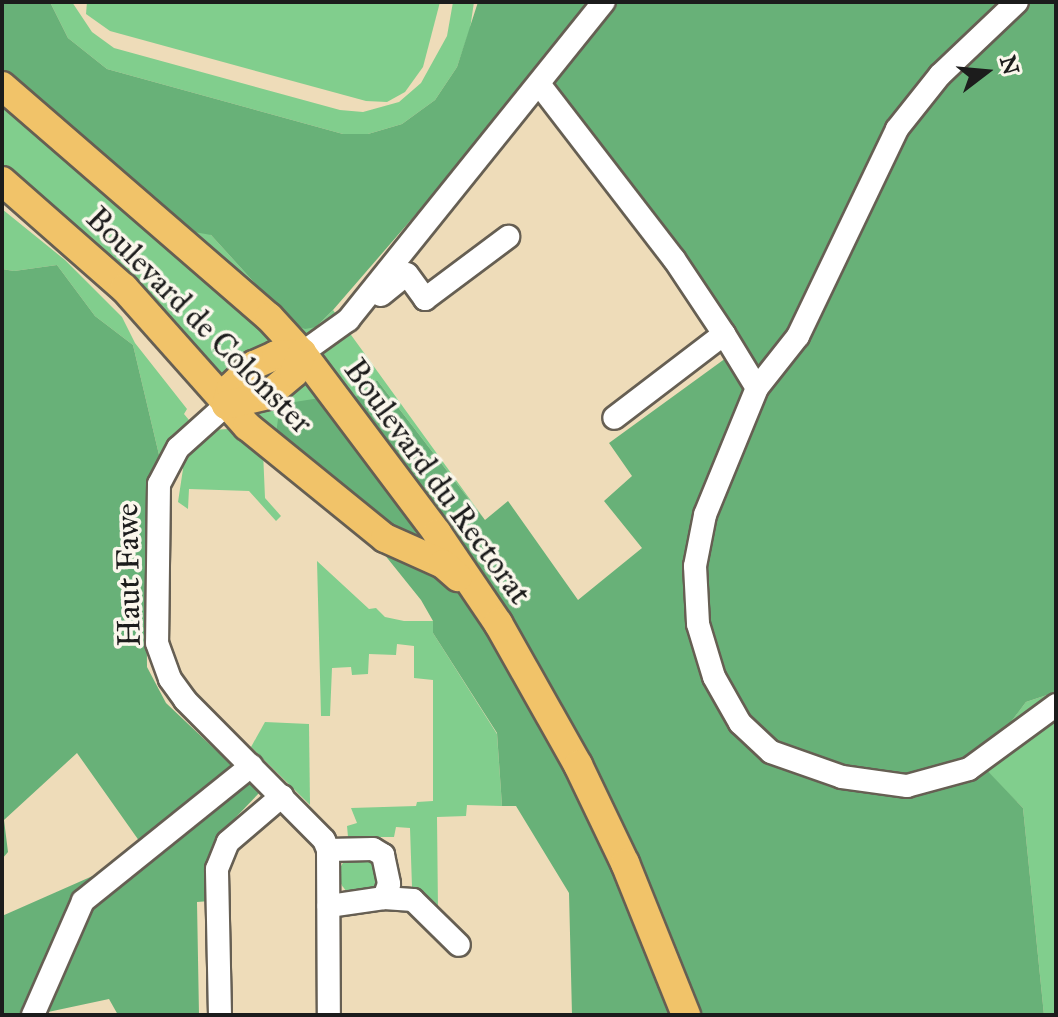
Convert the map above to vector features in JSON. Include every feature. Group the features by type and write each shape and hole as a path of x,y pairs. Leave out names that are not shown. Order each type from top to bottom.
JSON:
{"main road":[{"name":"Boulevard du Rectorat","path":"2,86 66,144 229,279 302,353 437,533 498,623 556,723 608,826 686,1015"},
{"name":"Boulevard de Colonster","path":"2,181 124,288 226,405 385,538 406,545 452,571 498,623"},
{"path":"226,405 268,395 294,373 302,353"}],"street":[{"path":"348,320 604,2"},
{"path":"1017,2 940,75 897,129 798,336 757,388 705,515 695,566 698,624 714,677 740,723 771,752 842,777 907,786 969,769 1056,705"},
{"path":"545,77 674,259 757,388"},
{"path":"302,353 407,274 425,299 508,237"},
{"path":"614,418 724,334"},
{"name":"Haut Fawe","path":"226,405 178,448 159,484 157,643 164,667 177,690 318,832 328,850"},
{"path":"33,1015 83,901 251,766"},
{"path":"220,1015 217,869 228,842 282,796"},
{"path":"329,1015 328,850 373,849 383,855 389,884 384,898"},
{"path":"329,906 384,898 413,900 459,945"}],"green space":[{"path":"2,2 50,2 68,38 107,69 343,134 368,134 402,124 435,100 457,67 478,2 1056,2 1056,692 1026,702 980,763 1023,808 1044,1015 572,1015 569,893 516,806 502,806 497,733 433,633 433,621 421,600 384,554 274,448 279,412 288,403 320,398 337,412 377,380 485,520 508,501 578,600 642,548 604,501 632,476 609,443 726,358 690,281 539,72 333,310 316,327 305,329 292,324 211,235 189,231 2,74"},
{"path":"50,2 72,2 92,32 114,48 340,110 363,112 399,102 421,83 447,36 453,2 474,2 470,29 457,67 435,100 402,124 368,134 343,134 107,69 68,38"},
{"path":"87,2 440,2 423,67 405,92 387,102 366,101 110,31 86,14"},
{"path":"2,74 211,235 292,324 316,327 333,310 485,520 377,380 337,413 274,448 2,181"},
{"path":"2,209 65,260 122,317 135,343 187,409 184,414 189,420 167,442 160,459 133,345 95,316 57,265 14,271 2,269"},
{"path":"57,265 95,316 133,345 160,459 152,486 146,547 147,667 166,703 260,792 217,837 210,859 210,901 197,902 199,1015 118,1015 109,999 34,1015 2,1015 2,916 147,852 77,753 4,820 8,852 2,859 2,269 14,271"},
{"path":"228,429 263,451 265,498 281,516 276,521 249,491 189,489 188,509 178,502 183,469 179,461 211,430"},
{"path":"317,561 369,609 376,608 385,617 404,621 433,621 433,633 497,734 502,806 467,805 466,816 437,817 438,911 412,887 410,828 396,827 394,837 348,837 347,826 357,823 351,808 416,806 417,802 433,801 433,680 414,678 414,646 397,644 396,655 369,654 368,674 352,675 351,667 332,668 330,716 321,716"},
{"path":"1056,692 1056,1015 1044,1015 1023,808 979,763 1026,702"},
{"path":"265,722 309,724 310,805 251,747"},
{"path":"359,855 373,861 379,875 373,889 359,895 345,889 339,875 345,861"}]}
